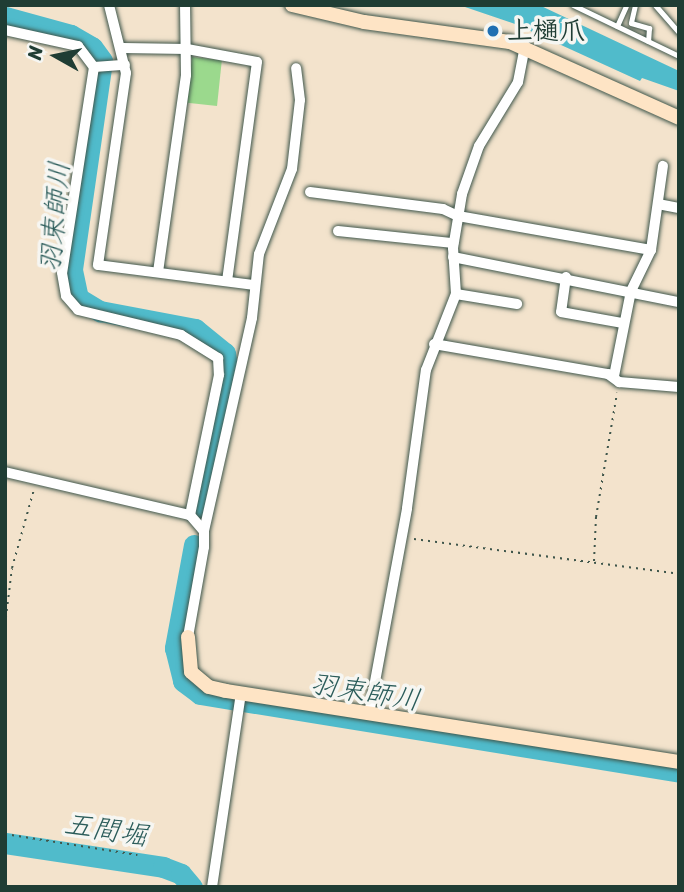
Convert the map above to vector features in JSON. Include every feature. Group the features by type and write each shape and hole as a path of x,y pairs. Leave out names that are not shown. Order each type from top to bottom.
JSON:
{"street":[{"path":"109,5 123,48 125,65 98,265 254,285"},
{"path":"158,272 187,49 185,5"},
{"path":"292,5 364,22 484,36 525,46 679,118"},
{"path":"5,30 78,46 94,67 62,273 66,296 86,314 181,335 218,358 190,515"},
{"path":"369,714 426,370 456,294 453,243 458,216 470,167 518,82 525,46"},
{"path":"123,48 187,49 257,62 227,281"},
{"path":"94,67 125,65"},
{"path":"296,68 300,100 292,169 259,254 249,331 204,531 187,658 199,681 241,694 679,762"},
{"path":"616,379 623,323 631,291 651,250 663,166"},
{"path":"310,192 443,209 458,216 651,250"},
{"path":"658,204 679,208"},
{"path":"338,231 453,243"},
{"path":"453,257 566,277 679,302"},
{"path":"566,277 561,312 623,323"},
{"path":"456,294 517,304"},
{"path":"434,345 616,379 679,387"},
{"path":"5,472 190,515 204,531"},
{"path":"212,887 241,694"}],"lane":[{"path":"573,5 679,56"},
{"path":"635,5 631,23 649,27 648,41"},
{"path":"655,5 679,33"},
{"path":"617,26 626,6"}],"path":[{"path":"594,561 596,517 616,379"},
{"path":"5,625 12,568 36,478"},
{"path":"399,537 679,574"},
{"path":"5,834 137,855"}],"green space":[{"path":"192,57 222,60 217,106 187,103"}],"water":[{"path":"446,5 539,5 679,71 679,91 642,78 640,81 515,24 465,7"}],"waterway":[{"name":"羽束師川","path":"5,17 71,35 92,47 102,61 72,270 78,298 100,311 195,329 225,353 228,373 202,508"},
{"name":"羽束師川","path":"194,545 175,648 183,681 200,694 679,772"},
{"name":"五間堀","path":"5,843 163,867 181,874 192,887"}],"place":[{"name":"上樋爪","path":"493,31"}]}
